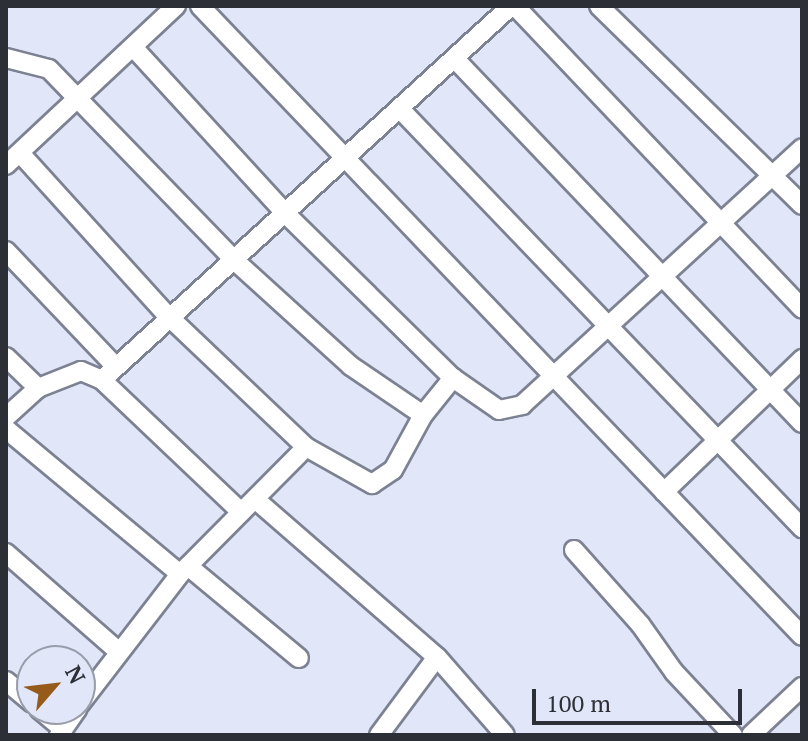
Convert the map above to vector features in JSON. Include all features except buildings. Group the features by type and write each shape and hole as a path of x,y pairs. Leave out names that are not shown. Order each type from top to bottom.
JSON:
{"street":[{"path":"176,6 13,159 167,315 306,447 372,484 393,470 423,415 453,378"},
{"path":"200,6 802,636"},
{"path":"6,417 38,388 81,371 108,373 167,315 287,215 513,6 802,308"},
{"path":"599,6 802,205"},
{"path":"133,47 287,215 453,378 499,410 522,405 556,379 802,148"},
{"path":"6,58 49,69 233,259 351,366 423,415"},
{"path":"455,59 802,423"},
{"path":"400,109 802,528"},
{"path":"6,251 108,373 248,506 437,657 505,735"},
{"path":"6,357 38,388"},
{"path":"664,492 802,359"},
{"path":"6,429 299,658"},
{"path":"96,682 184,570 306,447"},
{"path":"574,550 733,735"},
{"path":"6,553 118,651"},
{"path":"379,735 437,657"},
{"path":"751,735 802,687"}]}
